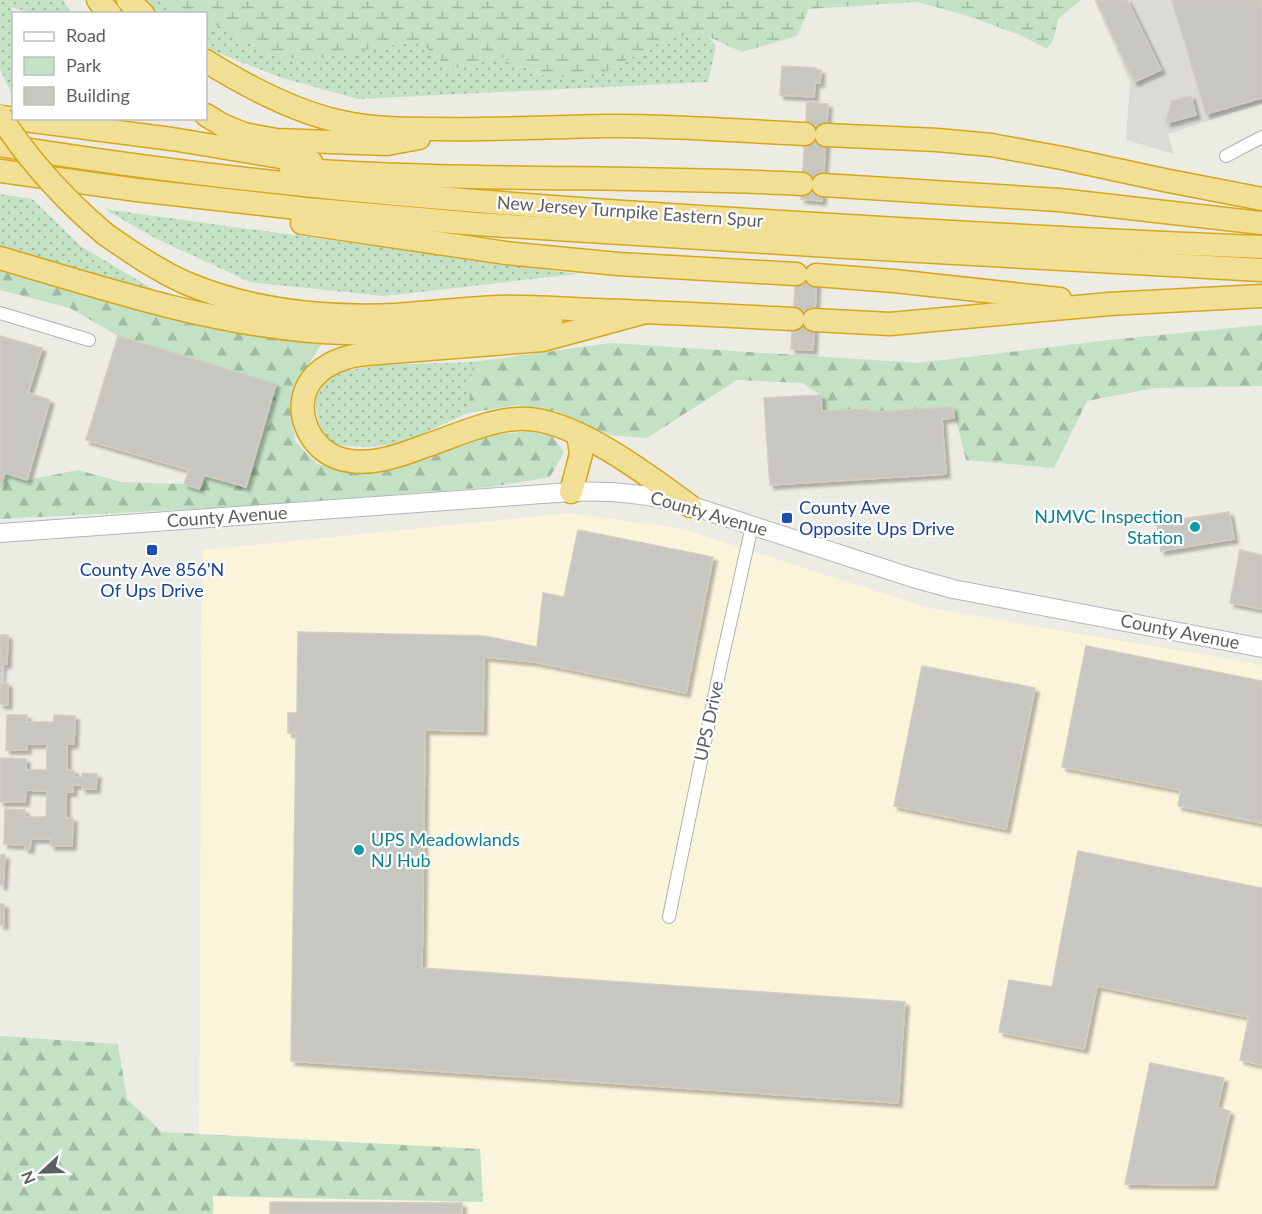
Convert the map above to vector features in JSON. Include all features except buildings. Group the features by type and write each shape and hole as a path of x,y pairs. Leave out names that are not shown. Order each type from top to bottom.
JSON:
{"highway":[{"path":"98,0 108,12"},
{"path":"128,0 141,12"},
{"path":"207,62 256,89 307,112 338,121 385,128 640,126 938,141 1002,147 1262,200"},
{"path":"0,116 42,173 69,202 105,234 147,262 184,282 244,302 288,310 352,316 415,314 500,307 890,324 1109,304 1262,296"},
{"path":"207,116 244,134 284,141 387,144 476,129"},
{"path":"30,120 172,139 329,164 479,176"},
{"path":"0,144 39,142 223,163 423,177 479,176 812,185 1059,200 1262,223"},
{"name":"New Jersey Turnpike Eastern Spur","path":"0,144 80,158 219,175 482,202 1050,238 1262,247"},
{"name":"New Jersey Turnpike Eastern Spur","path":"0,171 137,190 306,209 487,225 1262,270"},
{"path":"0,182 234,212 506,253 618,264 894,281 1109,304"},
{"path":"0,258 178,309 243,322 309,331 362,334 422,332 645,312"},
{"path":"645,312 543,340 366,354 344,358 326,366 308,385 303,405 305,424 315,442 331,455 352,461 373,461 390,458 492,424 518,418 553,423 593,441 654,479 690,506"},
{"path":"570,492 581,453 578,434"}],"main road":[{"name":"County Avenue","path":"0,533 570,492 602,491 638,494 690,506 952,589 1262,648"}],"street":[{"path":"1226,156 1262,137"},
{"path":"0,313 89,340"},
{"name":"UPS Drive","path":"669,917 752,526"}],"shaded area":[{"path":"1094,0 1262,0 1262,103 1168,134 1174,154 1126,140 1130,82"},
{"path":"570,513 684,529 925,607 1262,665 1262,1214 213,1214 213,1196 483,1202 480,1149 199,1134 202,550"}],"green space":[{"path":"0,0 63,0 70,12 30,12 10,7 12,12 11,92 0,69"},
{"path":"143,0 162,0 173,12 154,12"},
{"path":"162,0 1081,0 1058,19 1054,38 1047,49 1020,35 965,15 917,2 809,9 797,36 742,52 707,36 670,37 589,80 543,75 497,56 451,70 418,40 306,61 271,55 219,26 207,25 207,12 173,12"},
{"path":"207,25 219,26 271,55 306,61 418,40 451,70 497,56 542,75 589,80 670,37 707,36 716,46 708,82 358,99 279,77 207,48"},
{"path":"0,194 32,199 82,247 161,294 0,248"},
{"path":"104,209 577,274 384,296 250,282 157,239"},
{"path":"0,271 197,325 322,343 299,380 291,408 295,441 317,464 351,471 485,436 529,431 553,437 564,452 550,477 490,487 252,506 0,519 0,484 5,473 27,480 78,470 121,482 184,484 199,489 204,475 246,487 276,384 118,336 70,308 0,290"},
{"path":"1262,325 1262,386 1154,388 1087,401 1054,468 966,460 953,407 868,412 867,409 822,411 821,395 802,383 737,380 647,438 610,435 556,411 518,405 468,413 473,362 611,343 918,363 1109,340"},
{"path":"473,362 468,413 402,443 370,447 331,445 319,424 315,401 328,374 378,365"},
{"path":"0,1036 118,1044 127,1099 162,1132 480,1149 483,1202 213,1196 213,1214 0,1214"}],"place":[{"name":"County Ave Opposite Ups Drive","path":"787,518"},
{"name":"NJMVC Inspection Station","path":"1195,527"},
{"name":"County Ave 856'N Of Ups Drive","path":"152,550"},
{"name":"UPS Meadowlands NJ Hub","path":"359,850"}]}
